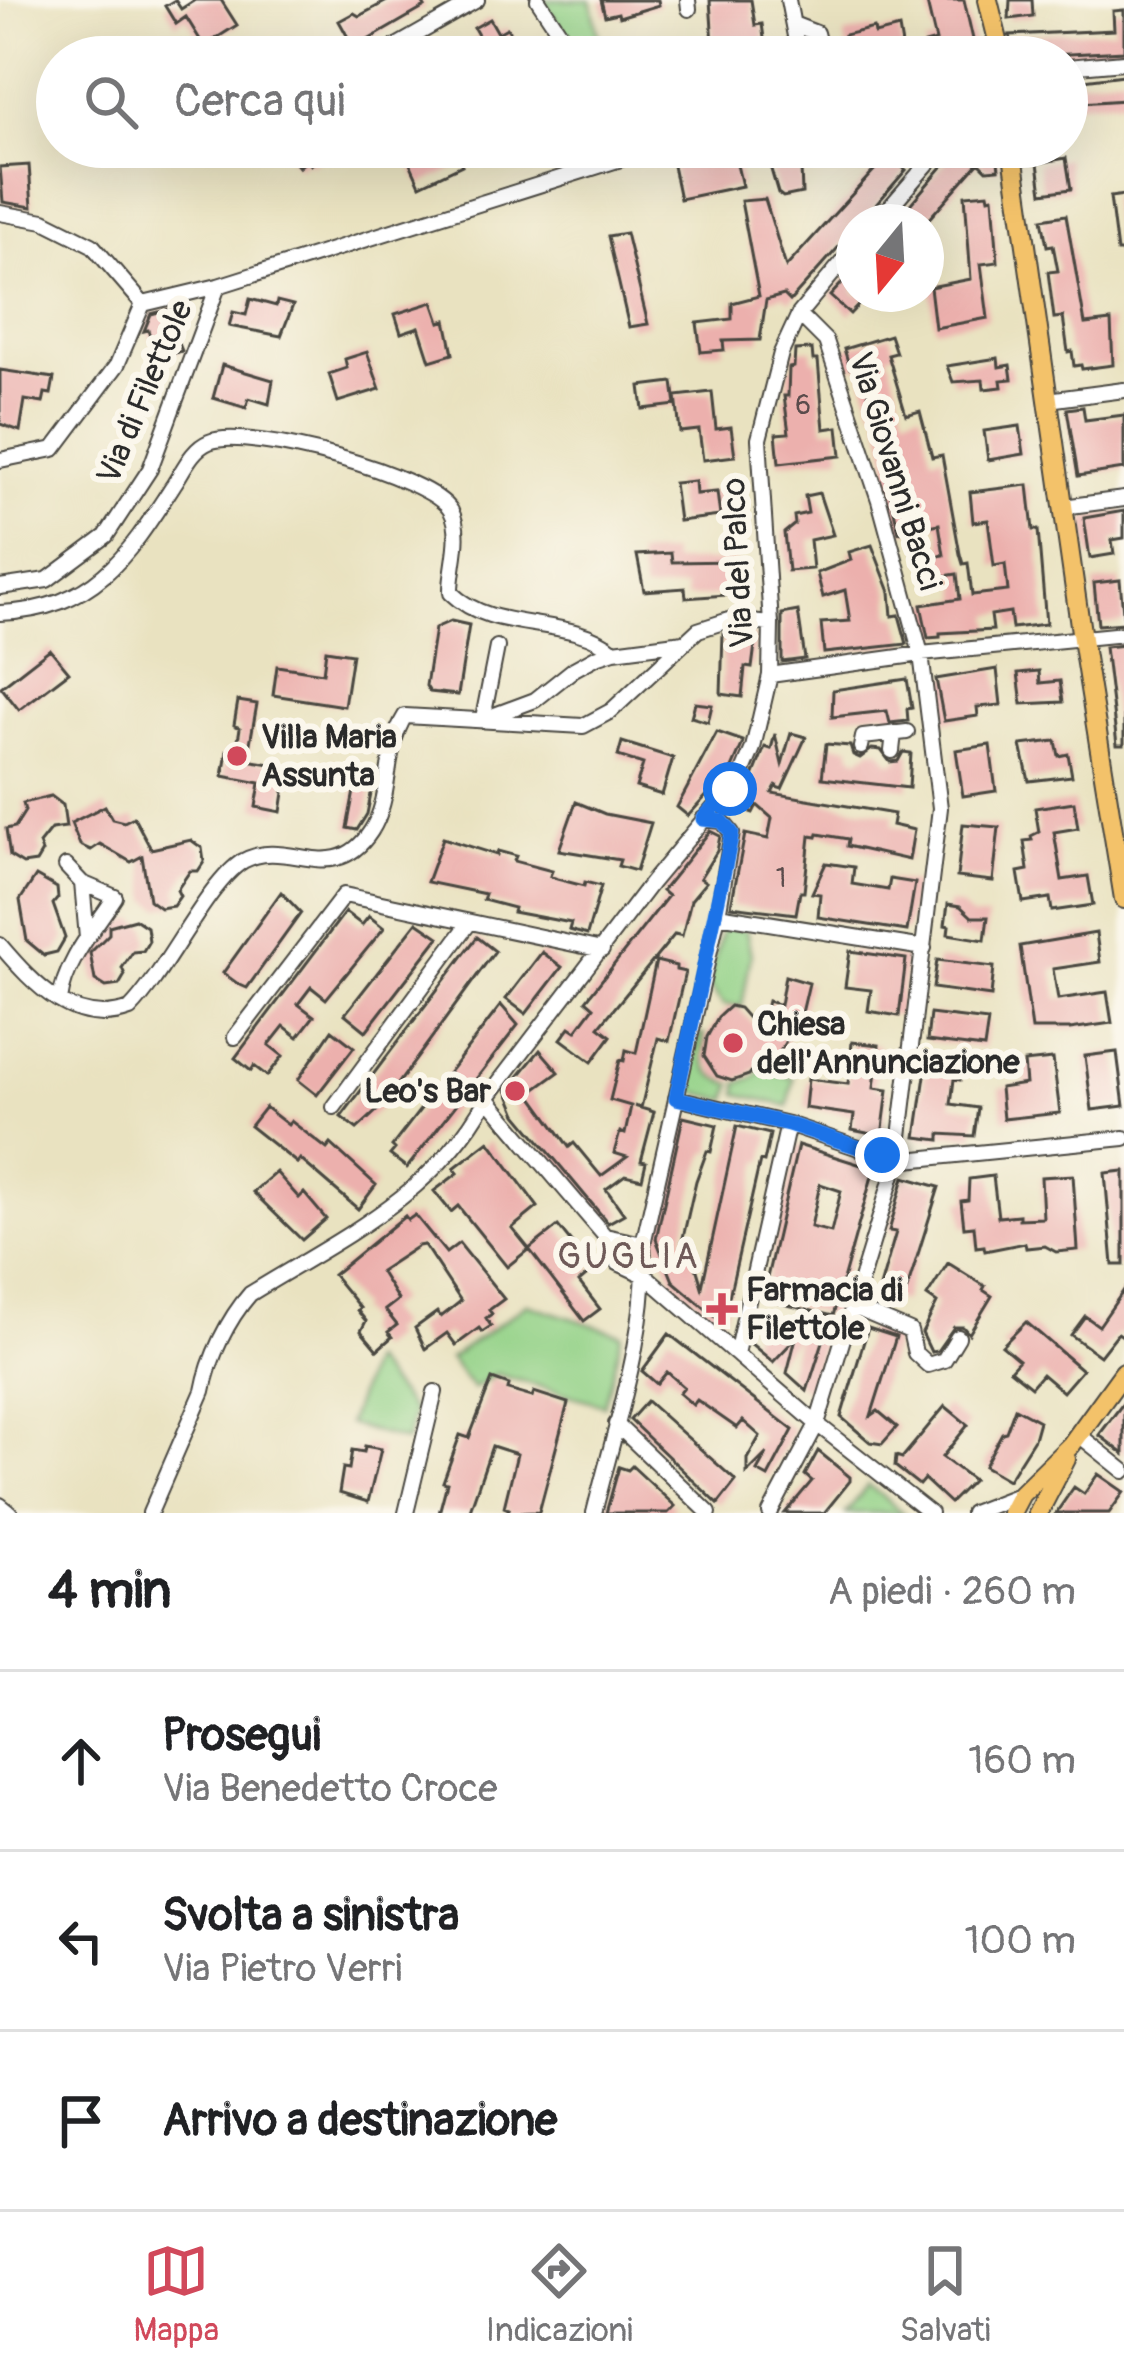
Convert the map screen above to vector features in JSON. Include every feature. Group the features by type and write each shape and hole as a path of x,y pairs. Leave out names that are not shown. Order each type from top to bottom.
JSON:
{"main road":[{"path":"988,0 997,36"},
{"path":"993,36 994,26"},
{"path":"1015,168 1082,639 1115,798 1124,899"},
{"path":"1038,1513 1075,1440 1124,1372"},
{"path":"1011,1513 1021,1494 1075,1440"}],"street":[{"path":"413,36 477,0"},
{"path":"538,0 561,36"},
{"path":"788,0 796,36"},
{"path":"794,24 817,36"},
{"path":"1088,66 1124,62"},
{"path":"143,304 218,286 577,168"},
{"path":"893,204 924,168"},
{"path":"0,212 44,221 92,245 143,304"},
{"name":"Via del Palco","path":"150,1513 202,1391 206,1371 237,1309 250,1294 378,1219 436,1162 477,1118 487,1098 742,774 770,675 772,624 758,440 781,353 799,314 836,270"},
{"name":"Via di Filettole","path":"0,587 47,580 106,536 150,469 218,286"},
{"path":"0,460 54,448 117,365 143,304"},
{"name":"Via Giovanni Bacci","path":"770,1513 817,1424 897,1160 940,808 922,654 879,500 826,341 799,314"},
{"path":"1048,400 1124,390"},
{"path":"0,613 42,611 97,581 122,559 206,443 253,440 343,458 437,498 451,512 455,542 451,593 464,606 596,636 614,651"},
{"path":"1064,507 1124,499"},
{"path":"0,946 67,1006 90,1016 130,1009 240,863 271,854 323,861 344,857 357,846 371,831 382,802 392,740 405,716 583,726 611,711 698,630 729,620 772,624"},
{"path":"770,675 1124,634"},
{"path":"482,718 535,700 574,669 614,651 684,642"},
{"path":"482,718 497,647"},
{"path":"861,748 863,737 900,732 892,751"},
{"path":"595,1513 646,1276 643,1244 718,915 732,833 722,821 703,819"},
{"path":"66,866 82,883 115,897 62,983 59,1000 67,1006"},
{"path":"82,883 87,940"},
{"path":"236,1037 344,895 602,950"},
{"path":"718,915 924,948"},
{"path":"334,1107 470,922"},
{"path":"487,1098 605,1235 617,1263 646,1276 817,1424 931,1512"},
{"path":"676,1098 788,1124 897,1160 1124,1138"},
{"path":"736,1354 788,1124"},
{"path":"605,1235 643,1244"},
{"path":"853,1307 910,1331 915,1353 928,1365 944,1360 958,1337"},
{"path":"406,1513 434,1392"},
{"path":"616,1424 709,1513"},
{"path":"1075,1440 1124,1471"},
{"path":"973,1513 1021,1494"},
{"path":"0,1505 10,1513"}],"green space":[{"path":"543,0 591,0 599,36 566,36"},
{"path":"723,927 746,930 751,955 742,1006 724,1005 708,985"},
{"path":"699,1034 704,1035 710,1072 732,1084 728,1100 686,1090"},
{"path":"760,1071 794,1078 788,1106 738,1094 738,1083"},
{"path":"527,1304 622,1334 604,1405 496,1374 473,1389 449,1359"},
{"path":"370,1361 413,1411 406,1441 348,1424"},
{"path":"868,1485 903,1513 846,1513"}],"building":[{"path":"175,0 181,9 195,0 221,0 237,25 220,36 198,36 186,17 176,24 165,6"},
{"path":"389,0 421,0 425,7 375,36 347,36 339,21 354,13 359,16"},
{"path":"601,0 658,0 659,5 619,17 618,13 605,16"},
{"path":"710,0 751,0 755,25 762,24 764,36 712,36"},
{"path":"964,0 972,36 935,36 927,3"},
{"path":"1010,0 1032,0 1033,16 1009,19"},
{"path":"1124,10 1124,51 1088,53 1088,36 1010,36 1114,30 1113,11"},
{"path":"490,19 498,33 507,28 512,36 478,36 474,28"},
{"path":"899,28 900,36 844,36"},
{"path":"1124,75 1124,100 1088,103 1088,79"},
{"path":"29,165 32,207 3,202 0,167"},
{"path":"412,168 456,168 420,185"},
{"path":"673,168 738,168 742,186 680,199"},
{"path":"771,168 801,168 802,193 783,197"},
{"path":"876,168 906,170 877,204 843,204"},
{"path":"941,168 974,168 942,204 910,204"},
{"path":"1039,168 1068,168 1071,189 1042,193"},
{"path":"988,193 993,197 998,262 981,264 988,318 935,328 933,312 944,312 944,284 971,279 965,195"},
{"path":"1124,195 1124,252 1117,252 1110,197"},
{"path":"765,199 786,267 836,212 836,250 790,301 784,295 766,300 760,340 723,341 724,350 701,352 697,323 732,319 732,303 759,296 741,201"},
{"path":"1066,215 1085,324 1111,321 1113,365 1074,366 1063,317 1054,318 1048,272 1058,271 1042,219"},
{"path":"626,233 648,324 629,327 608,236"},
{"path":"250,299 293,305 281,336 229,326 233,312 246,315"},
{"path":"433,302 440,322 446,320 453,354 430,361 419,327 401,333 395,314"},
{"path":"174,308 176,317 169,319 182,351 157,358 148,330 144,331 151,314"},
{"path":"890,335 896,353 888,355 906,415 920,411 932,457 942,455 972,595 1008,591 1005,564 994,566 988,520 973,522 970,492 1028,485 1033,530 1038,530 1046,624 1012,628 1010,612 991,615 993,630 928,638 921,605 960,599 957,574 931,578 927,558 944,555 939,524 899,532 877,408 873,409 859,365 850,368 844,349"},
{"path":"812,349 813,360 818,360 824,429 838,427 841,456 779,463 776,434 789,433 784,396 788,396 789,368 794,367 795,350"},
{"path":"367,352 380,389 338,402 329,374 347,368 345,359"},
{"path":"998,358 999,367 1010,365 1012,379 1001,380 1002,387 984,389 983,380 953,382 947,366"},
{"path":"222,365 273,380 269,404 249,398 246,408 213,398"},
{"path":"0,370 54,378 51,394 45,393 43,403 25,400 20,431 0,424"},
{"path":"673,382 676,405 643,409 640,386"},
{"path":"712,392 716,429 731,427 735,456 703,460 699,430 680,432 676,396"},
{"path":"1083,407 1085,420 1124,415 1124,469 1078,476 1067,409"},
{"path":"1020,426 1024,454 988,460 984,431"},
{"path":"695,481 696,494 717,492 720,516 679,521 674,483"},
{"path":"819,493 833,535 810,540 813,569 788,571 784,533 795,524 794,516 808,513 805,496"},
{"path":"1124,511 1124,538 1112,540 1114,554 1090,558 1084,518"},
{"path":"872,545 890,592 892,616 899,615 907,644 824,653 821,623 850,621 845,590 823,597 817,573 851,560 849,552"},
{"path":"671,553 672,562 736,561 739,594 686,598 685,588 644,591 637,555"},
{"path":"1120,580 1124,623 1098,625 1094,583"},
{"path":"798,611 805,659 782,662 782,614"},
{"path":"451,621 469,625 458,695 430,692 426,686 435,628"},
{"path":"723,634 756,637 752,668 745,667 742,697 721,694"},
{"path":"1124,645 1124,745 1117,745 1105,647"},
{"path":"50,649 69,672 19,710 1,687"},
{"path":"326,650 352,654 344,706 273,695 277,666 323,673"},
{"path":"997,669 1001,705 977,707 978,716 944,721 936,679"},
{"path":"1039,671 1040,683 1060,681 1063,702 1022,704 1018,673"},
{"path":"907,679 912,708 907,709 908,721 890,723 887,711 832,717 833,690"},
{"name":"Villa Maria Assunta","path":"238,701 257,704 247,760 288,767 281,812 256,807 260,783 223,776 227,751 236,752"},
{"path":"695,703 712,705 708,722 691,717"},
{"path":"717,732 743,741 742,745 732,768 688,816 677,807"},
{"path":"791,733 806,737 782,789 777,784 772,793 894,814 892,825 914,830 909,860 847,846 848,839 810,836 804,892 800,892 796,914 731,906 745,834 768,839 772,818 757,805 750,812 752,799 742,792 765,747 771,749 775,734 782,764"},
{"path":"1056,741 1059,756 1068,754 1072,776 1029,781 1021,745"},
{"path":"622,742 673,758 662,795 636,787 643,764 618,756"},
{"path":"826,744 850,746 860,758 872,749 881,750 890,762 898,761 903,752 911,753 909,788 822,778"},
{"path":"990,745 996,791 963,796 956,750"},
{"path":"355,786 372,789 367,814 357,830 347,828"},
{"path":"51,796 63,805 66,827 51,829 39,844 42,852 36,862 23,864 10,856 6,829 15,827 25,811 23,803"},
{"path":"576,802 605,814 651,823 636,871 618,866 620,860 559,850"},
{"path":"1074,802 1078,828 1054,832 1062,880 1088,876 1093,905 1052,911 1050,898 1023,902 1018,872 1028,870 1024,841 1039,832 1035,808"},
{"path":"105,806 112,819 124,822 134,817 151,849 191,840 202,848 204,862 198,871 190,871 173,906 160,908 149,900 142,856 131,862 100,844 91,850 80,845 71,823"},
{"path":"963,824 999,827 993,881 957,877"},
{"path":"710,831 720,836 717,851 700,878 706,882 691,900 682,936 675,934 599,1027 611,1036 592,1062 561,1039 570,1027 576,1031 594,1007 586,1000 668,896 662,891"},
{"path":"443,838 516,856 514,861 552,871 550,876 557,879 601,886 587,935 569,930 571,923 513,912 514,908 483,900 485,894 427,882"},
{"path":"826,863 854,867 852,884 888,890 890,879 915,883 907,931 818,917 820,894 812,893"},
{"path":"36,876 57,888 53,904 65,938 57,952 44,955 27,941 20,900"},
{"path":"281,892 301,913 247,988 223,973"},
{"path":"948,904 960,906 972,917 988,917 985,940 948,934"},
{"path":"345,912 362,925 369,916 384,928 326,999 311,987 298,1004 314,1016 298,1037 284,1026 269,1045 283,1056 267,1076 254,1066 251,1071 235,1058"},
{"path":"135,919 147,927 149,941 122,968 125,975 119,985 106,987 95,980 90,953 109,934 109,926"},
{"path":"417,922 439,937 366,1031 345,1014"},
{"path":"1096,933 1100,962 1053,969 1058,999 1107,992 1112,1023 1032,1029 1020,946"},
{"path":"477,937 495,951 382,1106 357,1129 341,1117"},
{"path":"850,951 906,959 899,1016 868,1011 871,990 845,987"},
{"path":"542,952 562,967 526,1014 506,999"},
{"path":"937,960 994,967 991,996 933,988"},
{"path":"656,961 685,972 669,1041 658,1038 641,1108 634,1106 654,1112 641,1161 646,1162 642,1179 625,1175 606,1189 624,1214 608,1223 517,1114 507,1090 540,1050 559,1072 530,1093 569,1147 574,1143 601,1176 627,1157 614,1153 620,1132 625,1134 631,1106 610,1100 620,1060 624,1061 626,1050 636,1053"},
{"path":"785,976 809,983 798,1030 793,1028 777,1057 777,1070 756,1066 749,1075 732,1081 717,1076 704,1056 718,1017 730,1006 739,1008 760,1032 768,1001 780,1005"},
{"path":"501,1005 518,1025 407,1168 390,1155 392,1146"},
{"path":"930,1014 988,1021 984,1048 927,1041"},
{"path":"332,1030 354,1047 317,1095 298,1080"},
{"path":"852,1042 879,1045 874,1088 888,1090 882,1136 852,1130 854,1115 805,1108 808,1079 848,1084"},
{"path":"1117,1052 1124,1106 1092,1110 1085,1056"},
{"path":"1053,1059 1060,1113 1003,1119 1000,1088 1026,1084 1024,1062"},
{"path":"927,1062 961,1067 960,1080 954,1079 951,1104 978,1108 974,1136 916,1137"},
{"path":"265,1107 327,1149 331,1144 376,1185 358,1209 300,1159 297,1163 250,1126"},
{"path":"683,1117 717,1125 711,1152 707,1151 696,1181 682,1242 689,1244 702,1287 737,1126 770,1134 725,1314 719,1320 673,1281 656,1239"},
{"path":"489,1141 538,1207 512,1228 529,1249 507,1267 458,1206 451,1212 434,1191"},
{"path":"798,1145 874,1169 833,1316 762,1299","holes":["820,1184 841,1191 831,1232 811,1227"]},
{"path":"1124,1171 1124,1265 1113,1265 1105,1173"},
{"path":"276,1172 299,1198 304,1193 326,1219 302,1240 253,1192"},
{"path":"1073,1175 1078,1250 1056,1252 1045,1246 1026,1248 1025,1243 985,1251 984,1246 976,1247 974,1226 964,1227 961,1201 968,1200 969,1179 993,1176 998,1217 1019,1215 1019,1219 1043,1218 1041,1177"},
{"path":"904,1177 939,1187 903,1302 878,1294 896,1232 889,1231"},
{"path":"415,1215 446,1253 459,1243 504,1299 489,1310 492,1314 486,1318 491,1326 482,1332 479,1328 456,1345 447,1333 425,1349 415,1328 437,1312 441,1317 461,1301 424,1245 418,1246 380,1271 398,1300 385,1310 397,1325 388,1332 392,1337 377,1350 361,1331 366,1321 360,1308 333,1275 405,1216 408,1220"},
{"path":"558,1226 593,1270 579,1282 600,1309 584,1321 529,1249"},
{"path":"948,1263 985,1286 983,1290 992,1296 969,1334 963,1327 954,1327 937,1351 931,1352 922,1333 937,1303 927,1296"},
{"path":"1124,1290 1124,1337 1118,1333 1100,1356 1071,1335 1085,1316 1099,1326"},
{"path":"757,1318 830,1320 807,1391 787,1373 796,1338 773,1362 750,1343"},
{"path":"1026,1322 1082,1370 1063,1392 1042,1374 1031,1387 1010,1370 1019,1360 1002,1346"},
{"path":"868,1328 896,1337 871,1416 878,1411 897,1427 882,1444 870,1442 841,1417"},
{"path":"669,1334 793,1430 768,1477 757,1471 767,1453 747,1473 747,1459 760,1436 743,1421 737,1428 697,1400 693,1405 679,1393 684,1387 667,1372 657,1384 642,1371"},
{"path":"492,1379 509,1385 508,1390 568,1403 539,1512 507,1513 504,1507 517,1454 492,1446 469,1513 439,1513 447,1483 443,1482 460,1435 469,1438"},
{"path":"647,1401 736,1481 718,1504 630,1420"},
{"path":"1124,1402 1124,1454 1099,1435"},
{"path":"945,1406 968,1425 942,1457 973,1480 950,1503 924,1479 919,1485 895,1466 896,1456 902,1458"},
{"path":"1015,1408 1039,1421 1034,1439 1008,1480 984,1466"},
{"path":"365,1446 381,1449 368,1502 339,1493 352,1450 364,1452"},
{"path":"818,1451 850,1481 824,1513 785,1513 812,1481 805,1475"},
{"path":"632,1466 675,1506 668,1513 606,1513 619,1467 628,1470"},
{"path":"1098,1474 1124,1492 1109,1513 1056,1513 1074,1487 1084,1494"}],"place":[{"name":"Villa Maria Assunta","path":"237,756"},
{"name":"Chiesa dell'Annunciazione","path":"733,1043"},
{"name":"Leo's Bar","path":"515,1091"},
{"name":"Farmacia di Filettole","path":"722,1309"}],"district":[{"name":"GUGLIA","path":"629,1256"}],"route":[{"path":"730,789 703,819 722,821 732,833 676,1098 788,1124 882,1155"}]}
